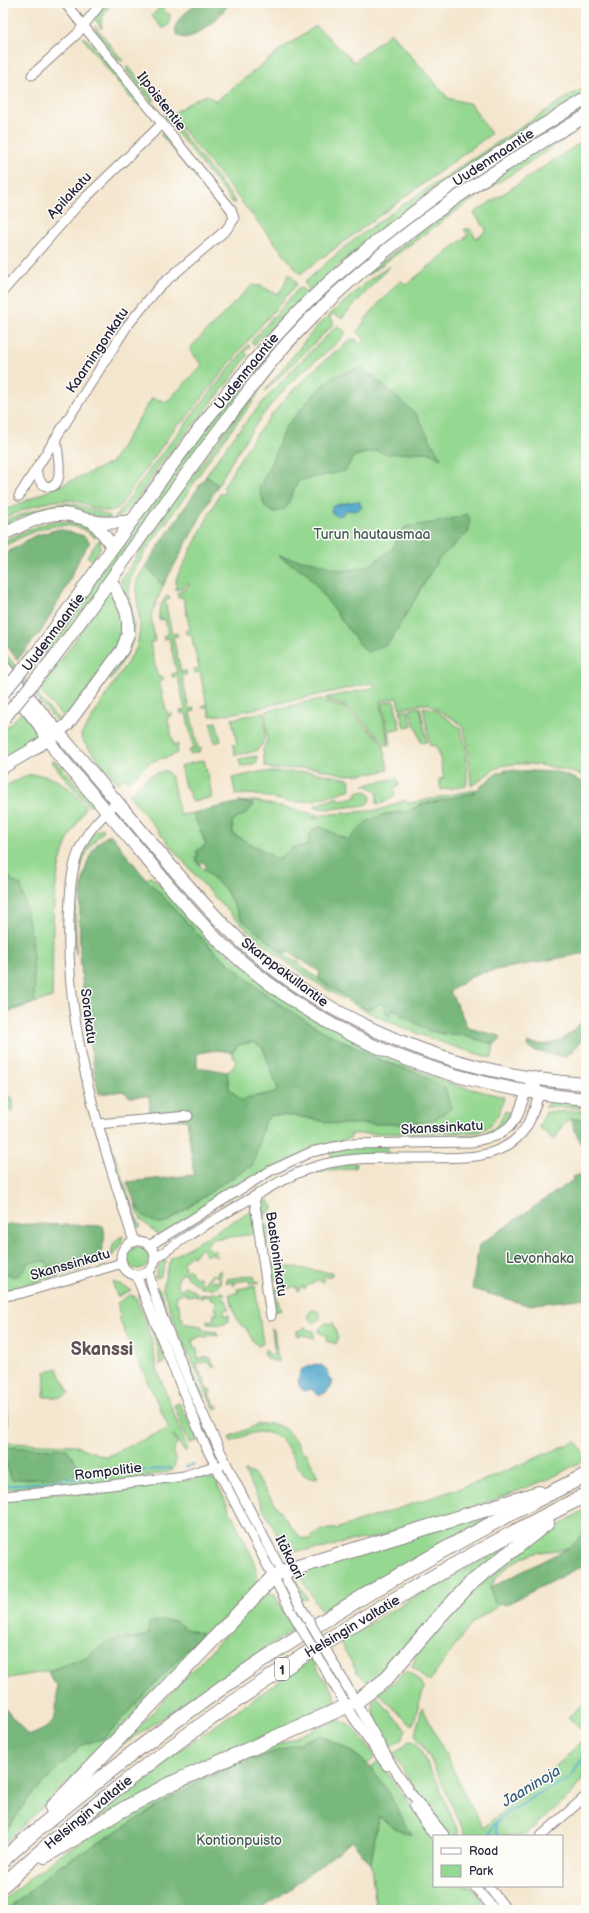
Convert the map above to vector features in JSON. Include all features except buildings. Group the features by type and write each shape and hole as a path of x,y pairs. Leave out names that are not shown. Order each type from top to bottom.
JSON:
{"highway":[{"name":"Helsingin valtatie","path":"3,1860 135,1751 204,1700 288,1644 434,1556 586,1475"},
{"path":"16,1848 85,1772 114,1744 277,1574 518,1498 563,1486"},
{"name":"Helsingin valtatie","path":"3,1885 60,1834 216,1713 293,1662 435,1577 586,1496"},
{"path":"17,1872 122,1810 168,1785 352,1704 385,1680 434,1622 471,1583 572,1503"}],"main road":[{"name":"Uudenmaantie","path":"3,693 39,650 180,453 245,371 309,302 342,270 412,214 458,180 586,99"},
{"name":"Uudenmaantie","path":"4,719 52,660 111,580 168,498 235,408 289,341 319,310 390,248 466,192 540,143 586,116"},
{"path":"3,534 37,519 57,514 78,516 109,523 132,521"},
{"path":"91,520 113,547"},
{"path":"3,767 35,748 72,720 122,650 129,630 127,615 111,580"},
{"path":"3,666 53,735"},
{"path":"3,680 53,735"},
{"name":"Skarppakullantie","path":"53,735 57,753 173,890 222,944 261,976 302,1006 364,1042 413,1063 455,1076 525,1092 586,1099"},
{"name":"Skarppakullantie","path":"53,735 117,802 195,893 230,931 268,964 303,989 370,1028 417,1048 473,1066 533,1079 586,1084"},
{"path":"35,748 57,753"}],"street":[{"name":"Ilpoistentie","path":"65,3 231,209 234,214 234,219"},
{"path":"32,75 84,26 101,3"},
{"name":"Apilakatu","path":"3,291 77,206 162,124"},
{"name":"Kaarningonkatu","path":"19,496 126,326 160,286 226,230 234,219"},
{"path":"36,471 42,484 45,486 53,486 57,483 60,477 56,439"},
{"name":"Sorakatu","path":"117,802 90,830 81,844 75,860 70,896 68,931 73,1008 80,1057 97,1124 134,1242"},
{"path":"533,1079 539,1094"},
{"name":"Skanssinkatu","path":"149,1246 270,1171 311,1152 349,1144 472,1142 496,1136 509,1127 517,1117 525,1092 533,1079"},
{"name":"Skanssinkatu","path":"154,1260 179,1241 254,1197 304,1170 333,1162 398,1158 468,1157 495,1152 505,1147 523,1132 530,1121 539,1094"},
{"path":"97,1124 188,1116"},
{"name":"Bastioninkatu","path":"254,1197 271,1316"},
{"path":"134,1242 142,1242 149,1246 153,1252 154,1260 149,1271 136,1275 126,1270 122,1263 121,1257 123,1250 134,1242"},
{"name":"Skanssinkatu","path":"3,1296 22,1293 122,1263"},
{"name":"Itäkaari","path":"149,1271 155,1298 190,1388 277,1574 289,1607 330,1676 352,1704 409,1791 444,1835"},
{"name":"Itäkaari","path":"136,1275 182,1392 214,1465 277,1574 298,1602 338,1672 352,1704 434,1835"},
{"path":"220,1454 214,1465 226,1466"},
{"name":"Rompolitie","path":"3,1496 184,1476 201,1472 214,1465"},
{"path":"542,1835 586,1796"},
{"path":"489,1887 507,1910"},
{"path":"479,1888 495,1910"}],"green space":[{"path":"106,3 111,3 101,20 102,29 95,19"},
{"path":"192,3 230,3 213,22 197,34 189,37 182,37 176,33 176,25 184,14 194,6"},
{"path":"161,6 168,15 170,14 169,25 165,28 161,27 152,16"},
{"path":"95,26 123,61 118,60 97,34"},
{"path":"316,26 354,62 391,33 448,98 471,104 491,134 300,274 171,115 194,100 207,95 216,101 283,48"},
{"path":"82,37 89,41 144,109 131,99"},
{"path":"128,66 154,99 153,103 126,70"},
{"path":"586,87 586,93 526,129 438,186 382,228 332,272 265,336 263,335 254,345 251,342 298,289 302,288 306,293 310,290 304,283 348,244 398,208 567,97"},
{"path":"586,106 586,110 531,143 327,297 49,658 43,653 141,514 209,423 283,336 353,268 416,217 482,170"},
{"path":"165,112 233,198 235,203 233,203 166,119"},
{"path":"586,119 586,125 463,206 368,275 367,273 461,200"},
{"path":"160,134 166,136 201,179 199,181"},
{"name":"Turun hautausmaa","path":"586,139 586,777 566,770 542,765 517,764 497,768 478,782 471,785 468,745 463,728 458,722 429,704 400,709 397,698 380,701 389,745 386,745 349,708 325,698 373,688 376,685 372,683 230,714 210,716 208,707 203,708 202,706 207,705 200,672 195,673 194,669 199,668 191,634 186,634 185,631 190,629 183,597 178,597 177,593 183,591 190,584 176,590 176,579 220,493 224,494 226,491 223,488 236,465 264,425 295,388 331,355 352,339 357,340 360,344 365,339 359,334 358,331 373,310 401,280 406,285 468,235 464,229 470,229 476,238 487,231 474,213"},
{"path":"390,266 342,318 333,314 330,317 333,321 333,325 265,391 317,326 369,280"},
{"path":"289,273 296,282 296,285 241,349 184,421 177,425 119,507 114,510 103,511 75,501 66,500 38,505 3,518 3,511 111,463 152,398 167,402 202,365 189,349 252,285 261,286 278,295"},
{"path":"337,326 339,326 346,333 339,341 292,381 275,400 249,435 218,485 206,476 235,435 267,397"},
{"path":"248,345 250,346 245,352 248,355 228,383 163,461 129,509 114,519 159,457"},
{"path":"362,367 416,414 441,459 427,452 387,454 376,451 354,456 345,471 298,481 286,508 274,513 265,507 259,488 273,459 284,429 314,394 332,377"},
{"path":"272,369 252,403 210,458 186,495 146,550 130,579 129,595 134,624 134,636 129,650 111,680 109,679 127,649 121,580 165,513"},
{"path":"206,476 218,485 163,586 146,565"},
{"path":"64,503 78,505 110,516 110,518 101,518 72,508 55,508 37,512 3,525 3,521 38,509"},
{"path":"467,514 470,519 468,533 439,558 389,643 367,652 357,641 307,573 278,556 314,562 343,571 369,566 392,549 405,527 444,521"},
{"path":"53,521 80,523 98,534 95,538 83,529 73,526 52,526 31,533 3,547 4,541 29,529"},
{"path":"59,529 84,536 90,542 80,557 65,590 42,630 17,660 3,639 3,555 34,536"},
{"path":"99,540 101,540 100,548 92,561 87,556"},
{"path":"146,565 163,586 151,616 155,641 150,643 158,677 163,677 164,680 159,681 167,714 172,713 172,716 167,717 174,745 178,744 177,753 153,761 146,765 129,782 125,777 118,783 82,740 81,735 137,647 140,627 136,588 137,580"},
{"path":"111,587 123,618 123,638 66,720 40,691"},
{"path":"167,596 170,599 165,601 172,634 177,633 178,636 173,637 181,672 186,671 187,674 182,676 189,709 194,708 195,711 190,712 198,748 202,749 199,752 190,754 189,750 194,749 186,713 181,714 180,711 185,710 178,677 173,678 172,674 177,673 169,638 164,639 163,636 168,635 165,619 159,620 160,607"},
{"path":"3,650 37,695 62,723 58,723 6,663 3,658"},
{"path":"321,699 347,709 383,743 388,770 374,773 347,775 314,768 272,769 265,766 263,750 267,740 266,711"},
{"path":"394,701 400,728 389,731 391,746 382,703"},
{"path":"420,707 427,742 421,743 410,709"},
{"path":"423,707 434,709 460,728 466,747 466,786 441,790 439,779 444,778 438,749 436,749 435,745 430,746"},
{"path":"408,710 412,726 404,727 400,711"},
{"path":"23,711 41,738 3,762 3,731"},
{"path":"263,712 265,733 262,744 255,751 235,755 233,745 237,744 232,719"},
{"path":"216,722 221,741 215,743 211,723"},
{"path":"257,756 257,763 241,767 239,759"},
{"path":"53,760 58,763 92,802 92,805 88,806 52,762"},
{"path":"204,760 213,798 192,801 187,788 185,787 180,766"},
{"path":"506,770 557,772 586,783 586,953 476,974 450,991 468,1028 500,1036 500,1040 494,1044 456,1034 449,1035 429,1031 401,1015 397,1010 393,1009 390,1016 385,1013 387,1008 379,1003 376,1007 366,1009 322,982 318,978 320,972 289,952 283,953 242,920 225,889 204,869 206,866 203,862 199,865 195,857 198,856 196,852 206,844 193,813 240,802 254,805 247,813 232,821 233,834 278,860 292,848 308,846 309,836 315,828 321,827 348,840 366,822 382,815 409,811 420,805 474,793 474,790 478,789 497,773"},
{"path":"167,771 172,779 180,815 193,813 206,844 198,856 197,863 225,889 242,920 292,960 299,961 300,965 322,982 366,1009 376,1007 379,1003 387,1008 385,1012 389,1016 393,1009 449,1035 456,1034 494,1044 492,1058 455,1047 384,1020 319,984 259,940 230,913 178,856 129,795 149,776"},
{"path":"260,772 312,772 349,779 351,789 304,802 289,802 252,794 236,795 232,778"},
{"path":"28,775 45,776 61,783 75,794 85,808 65,846 59,870 53,924 52,997 3,1014 3,787"},
{"path":"397,778 399,786 393,788 395,796 383,803 377,804 377,793 372,788 364,785"},
{"path":"474,790 474,793 420,805 409,811 390,813 366,822 348,840 321,827 315,828 309,836 308,846 292,848 278,860 233,834 231,821 247,813 254,804 240,802 255,801 319,815 318,817 312,819 319,818 321,815 380,810 405,800 406,803 412,803"},
{"path":"364,791 368,792 371,797 369,802 365,805 331,809 316,808 314,806 338,797 341,800 357,797 356,793"},
{"path":"102,828 103,832 92,844 84,858 80,873 76,905 76,954 73,925 75,885 78,866 84,849 91,836"},
{"path":"111,835 146,879 211,948 271,999 321,1030 382,1061 415,1072 445,1088 451,1108 434,1120 410,1124 336,1124 297,1116 271,1115 264,1123 253,1165 222,1184 166,1223 151,1221 140,1211 127,1182 194,1175 187,1120 150,1117 149,1096 130,1097 123,1091 99,1094 89,1038 80,954 80,912 84,876 94,849","holes":["253,1042 263,1048 278,1089 275,1093 250,1097 241,1101 229,1088 227,1072 197,1067 197,1054 210,1051 232,1053 238,1045"]},
{"path":"3,866 13,882 21,885 32,938 35,1002 3,1013"},
{"path":"151,877 165,889 232,958 393,1059 447,1083 504,1097 499,1114 489,1126 479,1132 351,1134 351,1138 310,1150 160,1237 140,1218 135,1205 144,1216 166,1223 222,1184 253,1165 264,1123 271,1115 297,1116 336,1124 415,1072 359,1050 332,1036 281,1005 256,987 194,930 146,879"},
{"path":"586,1018 586,1036 566,1057 535,1051 527,1046 528,1043 555,1043 567,1036"},
{"path":"253,1042 263,1048 278,1089 275,1093 250,1097 241,1101 229,1088 227,1072 232,1069 236,1062 232,1053 238,1045"},
{"path":"3,1096 11,1097 13,1100 13,1110 3,1113"},
{"path":"554,1100 586,1103 586,1108 544,1107"},
{"path":"505,1111 513,1114 507,1123 496,1132 482,1138 407,1141 407,1138 482,1135 496,1126 501,1120"},
{"path":"586,1111 586,1119 570,1119 563,1125 554,1140 539,1127 546,1112"},
{"path":"570,1119 586,1119 586,1155"},
{"path":"104,1130 106,1130 136,1218 141,1226 139,1228 131,1214"},
{"path":"356,1147 388,1147 389,1156 332,1160 330,1150"},
{"path":"356,1163 355,1168 327,1172 313,1171 331,1165"},
{"name":"Levonhaka","path":"586,1173 586,1298 528,1305 472,1289 479,1245 573,1180 572,1177"},
{"path":"268,1200 274,1208 261,1218 261,1205"},
{"path":"252,1210 257,1234 213,1239 206,1245 212,1251 216,1251 217,1257 210,1253 207,1256 200,1248 193,1257 190,1255 182,1264 185,1266 184,1268 187,1271 189,1269 191,1271 190,1273 196,1278 198,1276 201,1279 199,1281 203,1284 212,1274 213,1275 209,1280 211,1282 213,1280 217,1283 220,1279 220,1284 215,1288 200,1288 200,1286 187,1278 185,1273 180,1274 177,1283 180,1290 186,1286 197,1293 197,1298 196,1295 186,1296 186,1293 177,1295 176,1304 179,1304 179,1308 181,1309 180,1315 182,1316 183,1322 202,1326 202,1330 217,1332 218,1336 215,1334 207,1335 207,1337 199,1336 198,1338 192,1340 194,1348 197,1348 198,1359 210,1357 215,1367 213,1368 210,1362 197,1363 197,1367 202,1378 204,1377 205,1380 203,1381 208,1391 210,1390 211,1393 209,1394 215,1406 217,1405 218,1408 215,1410 179,1334 163,1289 165,1277 171,1258"},
{"path":"263,1219 270,1229 266,1250 262,1223"},
{"path":"35,1224 103,1226 105,1235 100,1261 79,1270 54,1277 46,1261 28,1263 21,1273 15,1276 7,1274 3,1271 3,1225"},
{"path":"103,1229 53,1274 54,1277 3,1291 3,1231"},
{"path":"123,1236 120,1247 111,1257 115,1241"},
{"path":"138,1247 146,1250 149,1258 146,1266 138,1269 130,1266 127,1258 130,1250"},
{"path":"165,1258 166,1262 160,1277 155,1278 159,1265"},
{"path":"269,1264 332,1273 332,1275 327,1277 324,1275 323,1277 325,1280 321,1282 320,1280 313,1282 313,1284 306,1286 304,1289 303,1286 298,1291 296,1286 275,1293 281,1310 275,1312 272,1289 281,1287 282,1281 278,1281 270,1276"},
{"path":"220,1270 220,1279 215,1275"},
{"path":"254,1275 255,1281 260,1282 250,1283 248,1280 235,1282 235,1285 233,1285 233,1282 227,1283 226,1279"},
{"path":"114,1282 131,1290 117,1297 113,1284"},
{"path":"255,1286 263,1344 258,1346 244,1326 243,1327 237,1320 229,1294 238,1293 237,1289"},
{"path":"159,1288 178,1342 204,1397 201,1398 192,1385 155,1289"},
{"path":"223,1292 225,1294 223,1295 224,1300 226,1300 229,1309 224,1310 224,1315 229,1315 229,1321 222,1325 207,1324 207,1320 213,1321 214,1314 217,1314 217,1310 215,1309 216,1301 210,1300 211,1297 202,1296 202,1298 200,1298 200,1295"},
{"path":"130,1295 136,1297 151,1338 157,1370 188,1450 184,1451 173,1434 177,1443 173,1453 176,1461 173,1470 147,1476 131,1486 190,1480 203,1476 216,1481 253,1559 258,1577 255,1584 240,1603 221,1623 77,1772 3,1845 3,1836 27,1800 82,1745 104,1738 202,1634 184,1628 175,1621 149,1623 148,1635 134,1639 119,1639 93,1651 87,1657 48,1671 3,1679 3,1499 68,1492 64,1483 3,1490 3,1392 8,1401 7,1443 74,1445 106,1457 169,1428 118,1317 121,1315 117,1303"},
{"path":"139,1295 161,1347 165,1363 160,1365 158,1348"},
{"path":"312,1310 316,1310 320,1316 316,1322 312,1322 308,1318 308,1314"},
{"path":"327,1322 329,1324 333,1322 338,1339 336,1344 326,1341 327,1335 319,1333 319,1329"},
{"path":"306,1326 305,1329 314,1331 314,1338 304,1335 297,1336 297,1331"},
{"path":"272,1329 274,1330 278,1362 268,1359 264,1353 266,1349 269,1355 275,1354"},
{"path":"57,1368 69,1393 62,1397 44,1397 45,1372"},
{"path":"179,1403 198,1441 189,1443 174,1405"},
{"path":"259,1424 275,1425 286,1430 295,1440 303,1453 306,1453 318,1477 309,1478 303,1474 288,1448 281,1440 272,1434 256,1432 231,1442 229,1437"},
{"path":"576,1441 586,1459 551,1478 486,1503 374,1538 348,1541 325,1548 289,1552 285,1550 244,1471 254,1474 295,1532 302,1538 309,1539 322,1529 336,1529 482,1481"},
{"path":"3,1447 67,1449 78,1465 74,1476 12,1480 3,1456"},
{"path":"519,1502 322,1612 298,1574"},
{"path":"586,1508 586,1530 574,1545 565,1549 533,1554 518,1560 499,1575 490,1588 494,1603 500,1604 472,1623 429,1682 412,1667 418,1649 459,1602 532,1543"},
{"path":"586,1530 586,1564 505,1605 494,1603 490,1588 572,1546"},
{"path":"523,1537 372,1687 357,1672 340,1642 409,1600"},
{"path":"293,1575 308,1599 301,1600 290,1578"},
{"path":"266,1592 275,1595 293,1630 120,1747"},
{"path":"155,1621 175,1621 184,1628 202,1634 104,1738 82,1745 27,1800 3,1836 3,1706 28,1736 39,1732 51,1723 56,1712 57,1686 52,1681 48,1671 87,1657 105,1643 119,1639 134,1639 148,1635 149,1623"},
{"path":"311,1659 335,1695 336,1704 81,1827 147,1773"},
{"path":"405,1671 416,1678 424,1688 413,1724 411,1725 378,1693 396,1681"},
{"path":"376,1696 406,1730 402,1739 390,1747 376,1722 374,1715 373,1702"},
{"path":"586,1702 586,1732 568,1717"},
{"path":"422,1708 483,1828 564,1759 586,1736 586,1774 570,1796 524,1835 466,1835 430,1758 415,1734"},
{"path":"336,1720 348,1725 358,1733 374,1755 374,1759 367,1764 348,1749 320,1735 204,1778 57,1868 7,1910 3,1910 3,1900 58,1856 115,1819 166,1792"},
{"name":"Kontionpuisto","path":"320,1735 352,1752 369,1766 381,1781 411,1835 395,1828 378,1816 371,1864 352,1841 290,1889 259,1910 7,1910 57,1868 204,1778"},
{"path":"409,1741 416,1742 439,1787 460,1835 448,1835 421,1801 394,1754"},
{"path":"379,1761 433,1836 433,1887 472,1887 487,1906 485,1908 487,1910 376,1910 371,1864 378,1816 395,1828 410,1834 394,1803 370,1767"}],"water":[{"path":"359,501 362,507 356,511 346,510 342,515 337,516 331,512 332,507"},
{"path":"315,1364 326,1369 329,1373 330,1380 332,1380 331,1388 326,1393 318,1395 311,1389 304,1391 301,1389 298,1381 302,1369"}],"waterway":[{"path":"186,1467 194,1464"},
{"path":"99,1475 170,1468"},
{"path":"3,1486 82,1478"},
{"name":"Jaaninoja","path":"497,1835 496,1822 507,1812 517,1808 534,1796 570,1778 584,1756"},
{"path":"489,1835 495,1823"},
{"name":"Jaaninoja","path":"476,1910 477,1903"}],"district":[{"name":"Skanssi","path":"102,1349"}]}
